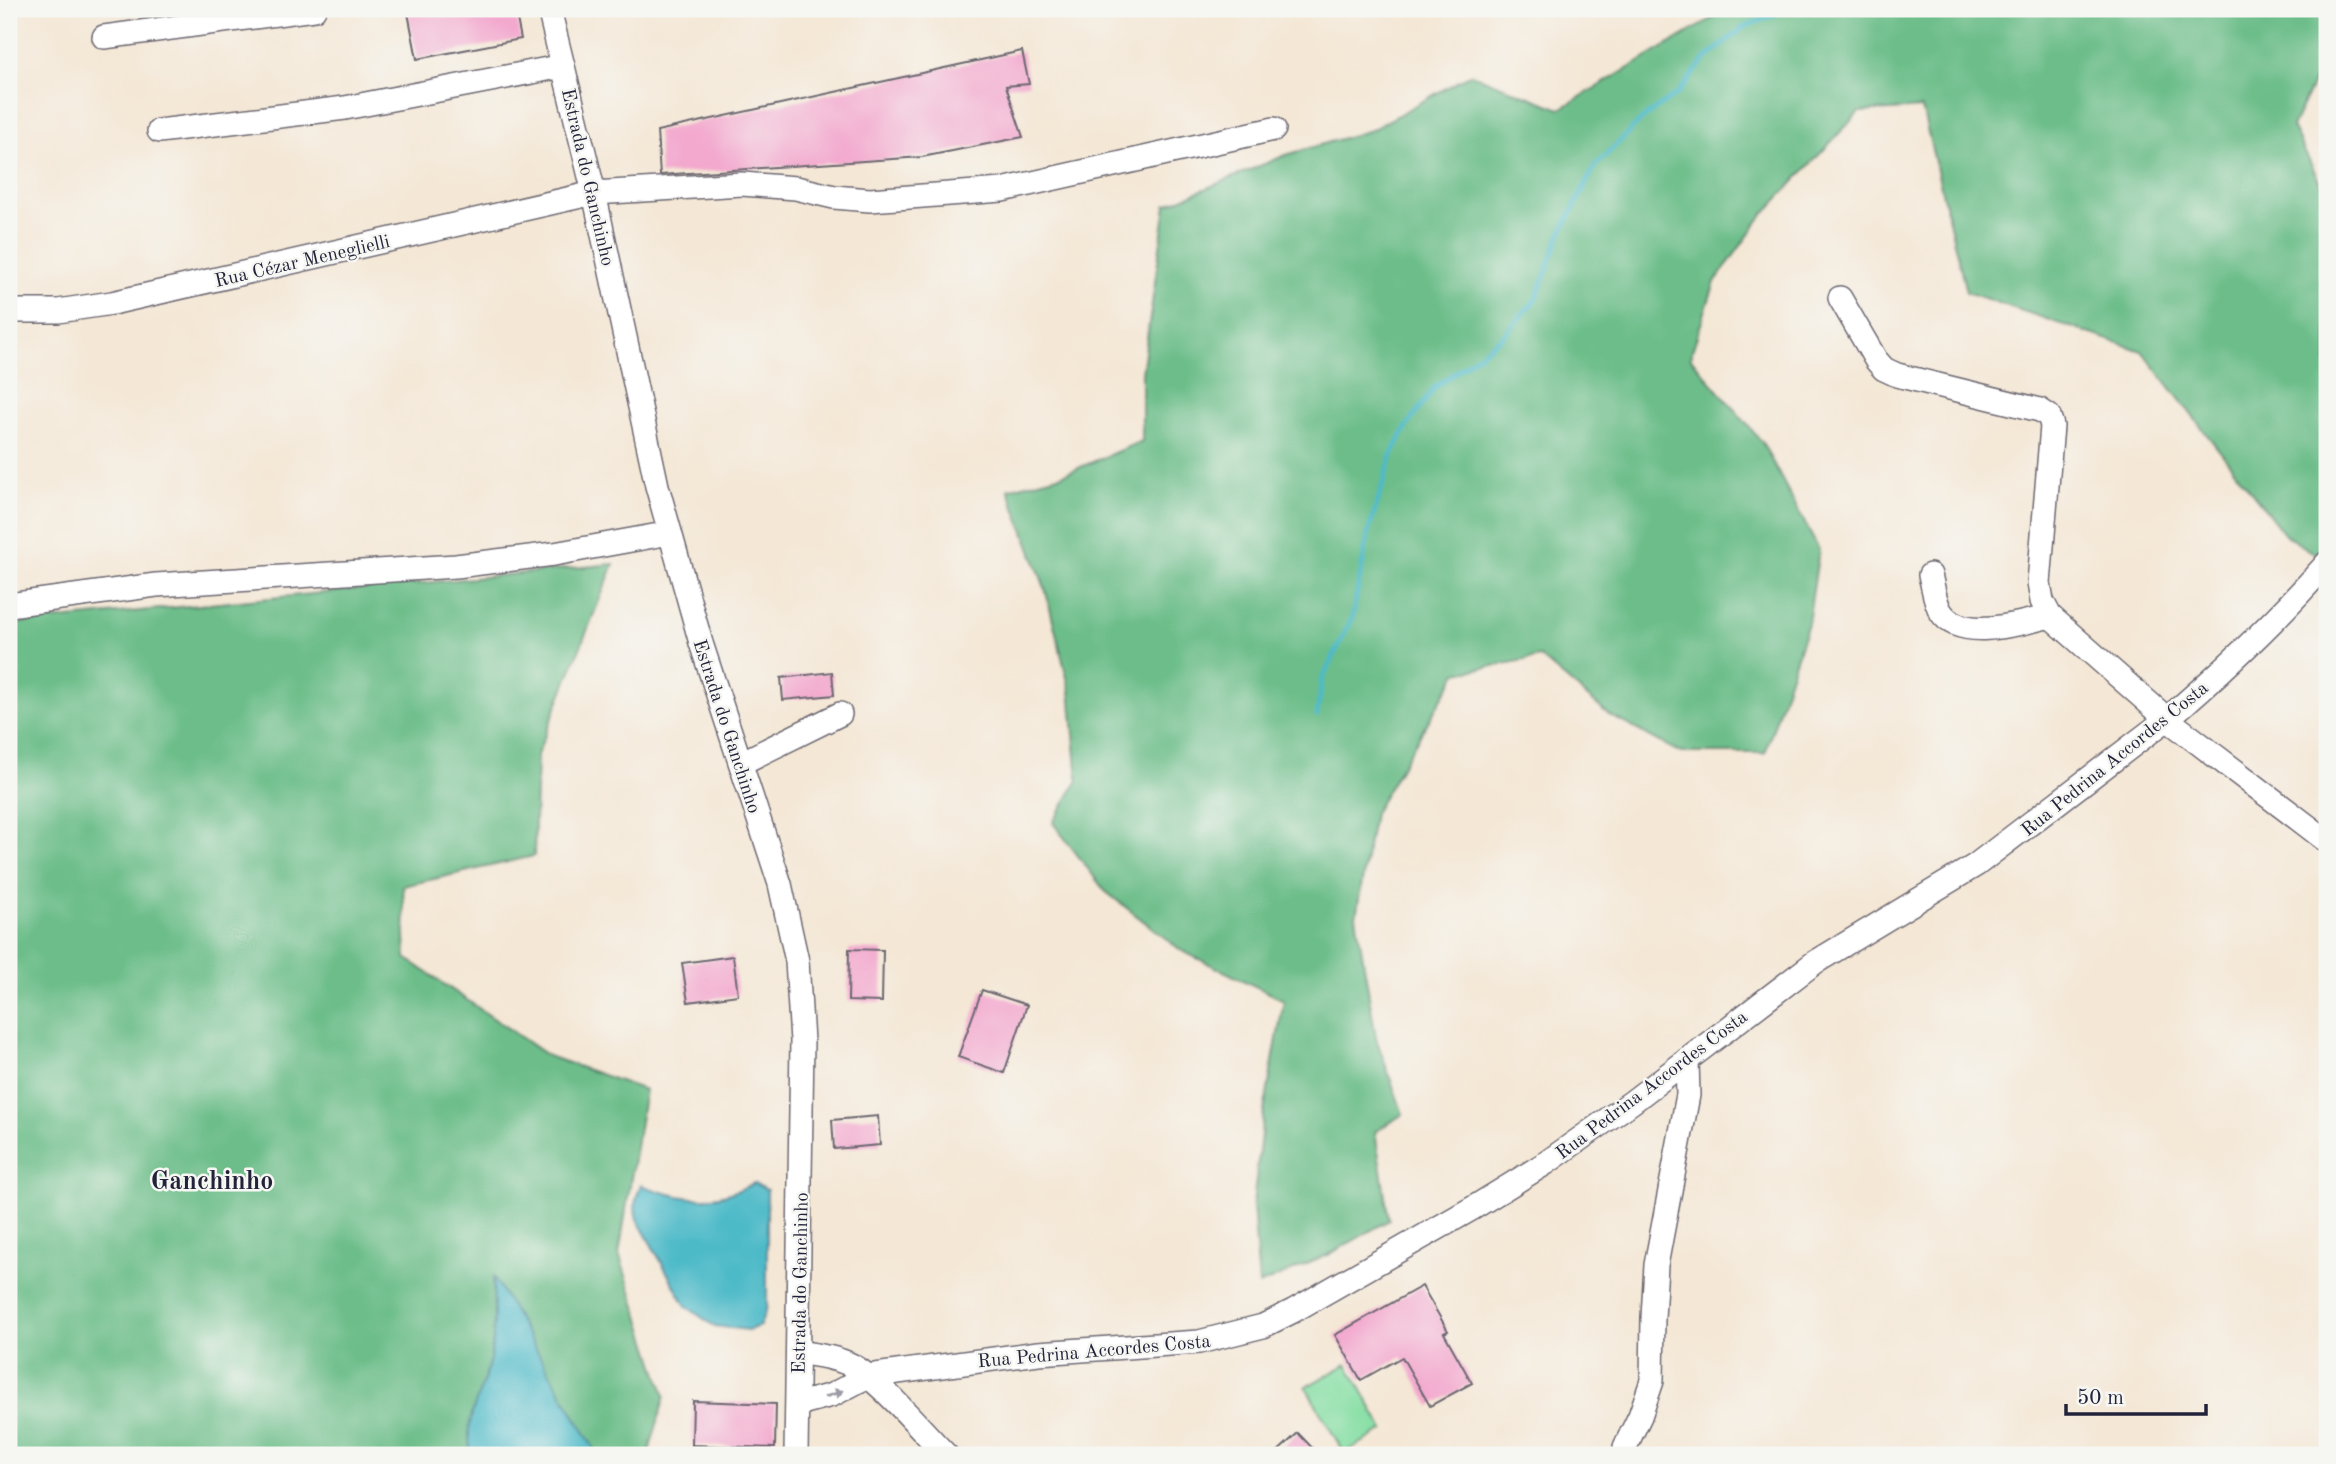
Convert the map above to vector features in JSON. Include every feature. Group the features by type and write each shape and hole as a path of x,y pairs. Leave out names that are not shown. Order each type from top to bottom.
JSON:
{"street":[{"path":"104,37 314,9"},
{"name":"Estrada do Ganchinho","path":"549,9 594,193 645,436 670,533 698,632 790,925 798,972 802,1041 796,1455"},
{"path":"159,131 345,108 563,66"},
{"name":"Rua Cézar Meneglielli","path":"9,311 58,312 112,303 594,193 741,184 796,188 834,197 870,200 1002,190 1274,128"},
{"path":"1840,298 1884,369 1897,375 2040,410 2049,416 2052,426 2039,583 2042,601 2050,616 2167,719 2327,841"},
{"path":"9,606 156,585 456,566 554,554 670,533"},
{"name":"Rua Pedrina Accordes Costa","path":"798,1404 832,1395 868,1376 1038,1353 1199,1342 1263,1326 1317,1298 1514,1183 1590,1132 1814,962 1976,866 2167,719 2261,633 2327,563"},
{"path":"1930,575 1940,611 1955,625 1986,628 2050,616"},
{"path":"741,764 840,714"},
{"path":"1625,1447 1640,1416 1652,1381 1656,1265 1688,1095 1687,1060"},
{"path":"798,1352 841,1361 868,1376 946,1455"}],"green space":[{"path":"1728,9 2327,9 2327,54 2292,127 2327,196 2327,561 2285,535 2142,351 1966,292 1922,108 1859,112 1762,216 1715,282 1690,357 1762,442 1819,550 1808,623 1765,753 1681,753 1609,715 1540,657 1457,673 1374,813 1356,916 1376,1038 1403,1114 1375,1132 1389,1220 1330,1254 1259,1285 1253,1205 1263,1117 1284,1000 1182,951 1105,891 1053,823 1078,780 1070,690 1045,588 1008,489 1062,475 1142,441 1142,373 1166,205 1286,155 1371,130 1471,74 1560,109"},
{"path":"614,564 537,755 534,856 403,886 406,958 548,1056 645,1090 619,1254 665,1396 648,1455 9,1455 9,624"},
{"path":"1347,1364 1384,1430 1344,1453 1306,1387"}],"water":[{"path":"754,1183 767,1190 767,1307 760,1326 748,1330 714,1326 686,1306 637,1219 636,1198 641,1185 671,1195 711,1198"},
{"path":"493,1276 592,1445 595,1455 472,1455 469,1442 471,1416 488,1367 492,1344"}],"building":[{"path":"430,9 515,9 521,39 417,59 408,13"},
{"path":"1022,51 1029,84 1006,86 1023,137 922,157 660,175 657,131"},
{"path":"832,672 834,695 783,700 781,678"},
{"path":"849,949 883,950 882,1002 848,1001"},
{"path":"733,956 738,995 688,1002 682,963"},
{"path":"982,990 1027,1005 1004,1073 958,1057"},
{"path":"878,1116 880,1145 834,1149 832,1120"},
{"path":"1422,1286 1448,1331 1444,1333 1472,1383 1430,1406 1402,1357 1361,1380 1335,1335"},
{"path":"693,1401 776,1404 775,1448 692,1445"},
{"path":"1298,1433 1319,1455 1274,1455"}],"waterway":[{"path":"1317,715 1322,680 1352,618 1369,530 1392,454 1409,423 1434,388 1502,337 1536,299 1559,237 1595,166 1643,118 1678,93 1704,60 1744,27 1789,9"}],"district":[{"name":"Ganchinho","path":"212,1180"}]}
